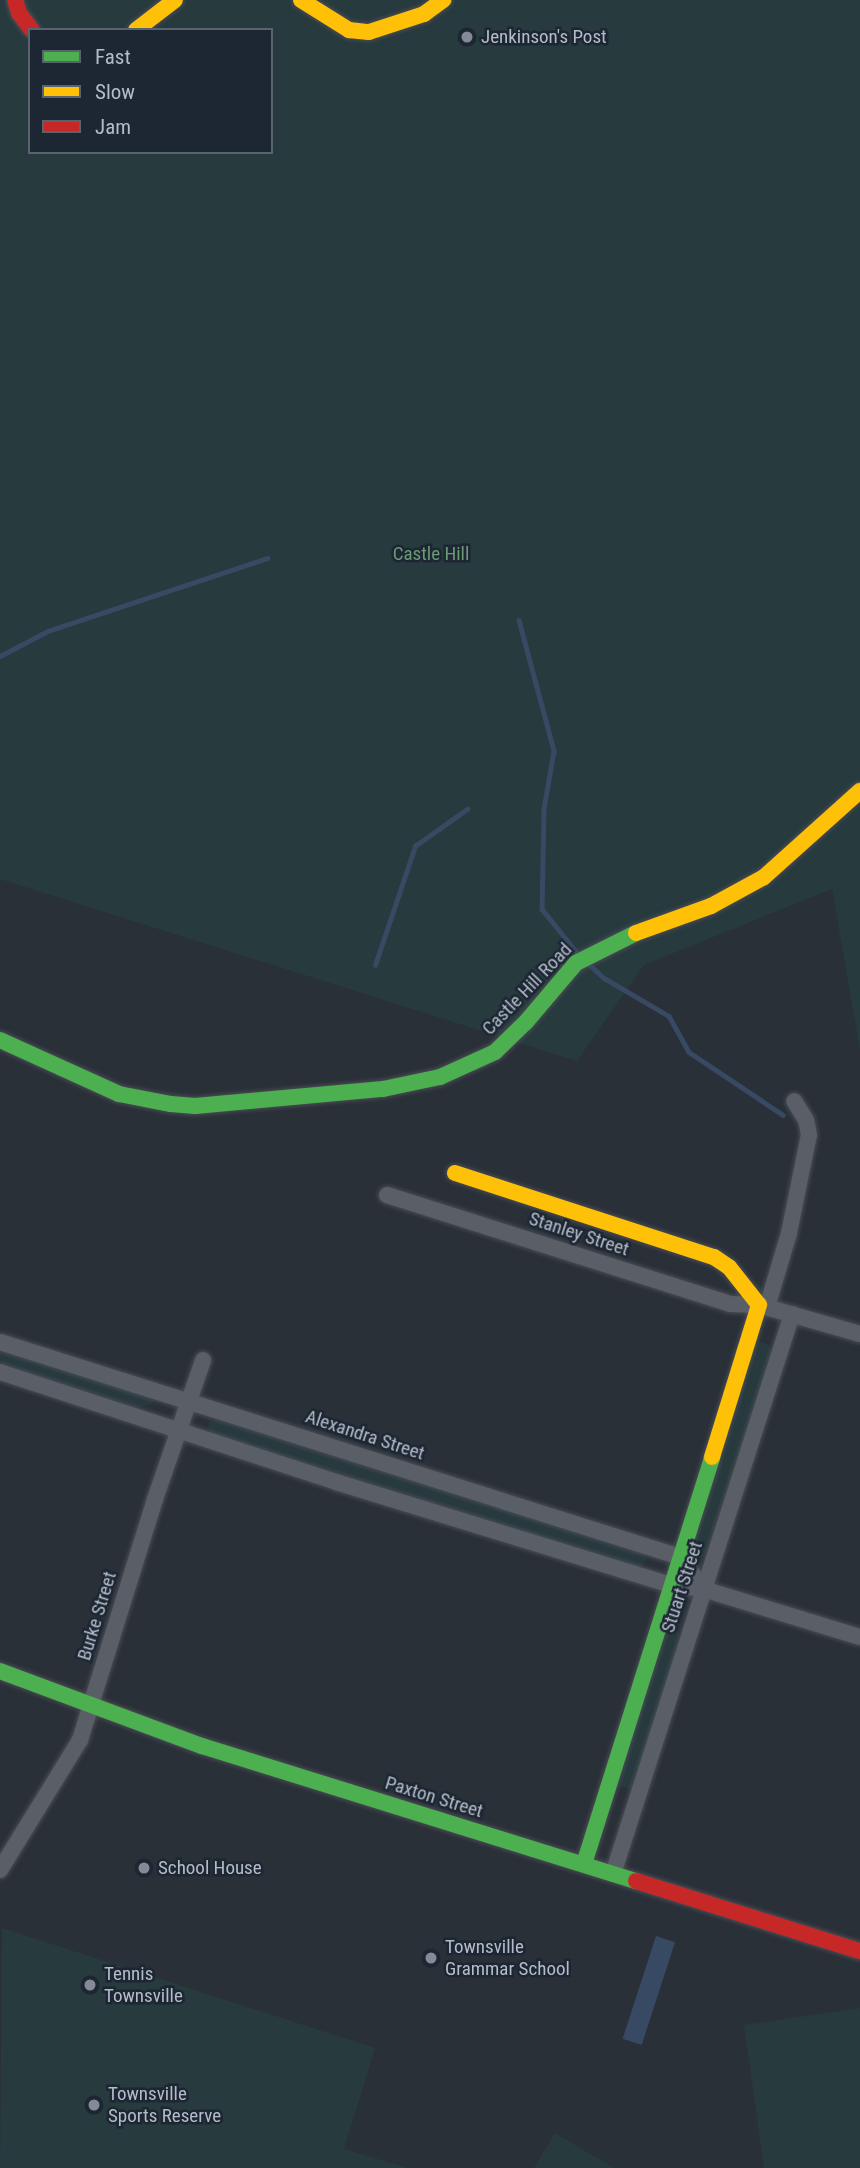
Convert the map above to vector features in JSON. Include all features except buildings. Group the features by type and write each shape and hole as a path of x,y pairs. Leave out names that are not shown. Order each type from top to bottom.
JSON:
{"street":[{"path":"15,0 19,13 30,28"},
{"path":"139,28 175,0"},
{"path":"301,0 349,30 369,32 424,14 443,0"},
{"name":"Castle Hill Road","path":"0,1040 119,1094 195,1106 383,1089 440,1077 495,1052 526,1022 576,962 627,936 711,906 765,877 860,791"},
{"name":"Stuart Street","path":"584,1864 680,1557 789,1233 809,1135 806,1120 794,1101"},
{"name":"Stanley Street","path":"455,1174 714,1257 729,1267 763,1306"},
{"name":"Stanley Street","path":"387,1195 730,1304 763,1306 860,1334"},
{"name":"Stuart Street","path":"613,1874 792,1314"},
{"name":"Alexandra Street","path":"0,1342 680,1557"},
{"name":"Burke Street","path":"0,1870 80,1741 187,1401 198,1381 203,1360"},
{"path":"0,1372 177,1432 671,1585 703,1589 860,1637"},
{"path":"680,1557 703,1589"},
{"name":"Paxton Street","path":"0,1671 151,1729 239,1758 860,1951"}],"green space":[{"name":"Castle Hill","path":"0,0 860,0 860,1050 832,889 644,965 577,1061 0,879"},
{"path":"759,1342 768,1344 772,1351 708,1555 697,1559 690,1552 753,1345"},
{"path":"0,1348 153,1398 153,1401 149,1405 135,1407 0,1364"},
{"path":"223,1419 648,1552 642,1569 209,1432 209,1422"},
{"path":"675,1628 681,1636 633,1790 616,1785 665,1630"},
{"name":"Tennis Townsville","path":"2,1928 375,2048 344,2149 408,2168 0,2168"},
{"path":"860,2008 860,2168 764,2168 744,2025"},
{"path":"555,2133 614,2168 534,2168"}],"water":[{"path":"656,1936 675,1942 642,2045 623,2039"}],"waterway":[{"path":"0,656 48,631 267,558"},
{"path":"519,620 554,751 544,809 542,909 578,954"},
{"path":"375,965 415,846 467,809"},
{"path":"590,965 604,978 669,1016 689,1052 783,1115"}],"traffic: fast":[{"path":"0,1040 119,1094 171,1104 195,1106 383,1089 440,1077 495,1052 526,1022 576,963 636,933"},
{"path":"584,1864 712,1457"},
{"path":"0,1671 202,1746 636,1881"}],"traffic: slow":[{"path":"139,28 175,0"},
{"path":"301,0 349,30 369,32 424,14 443,0"},
{"path":"636,933 711,906 764,877 860,791"},
{"path":"455,1173 714,1257 729,1267 759,1305 712,1457"}],"traffic: jam":[{"path":"15,0 19,13 30,28"},
{"path":"636,1881 860,1951"}],"place":[{"name":"Jenkinson's Post","path":"467,37"},
{"name":"School House","path":"144,1868"},
{"name":"Townsville Grammar School","path":"431,1958"},
{"name":"Tennis Townsville","path":"90,1985"},
{"name":"Townsville Sports Reserve","path":"94,2105"}]}
